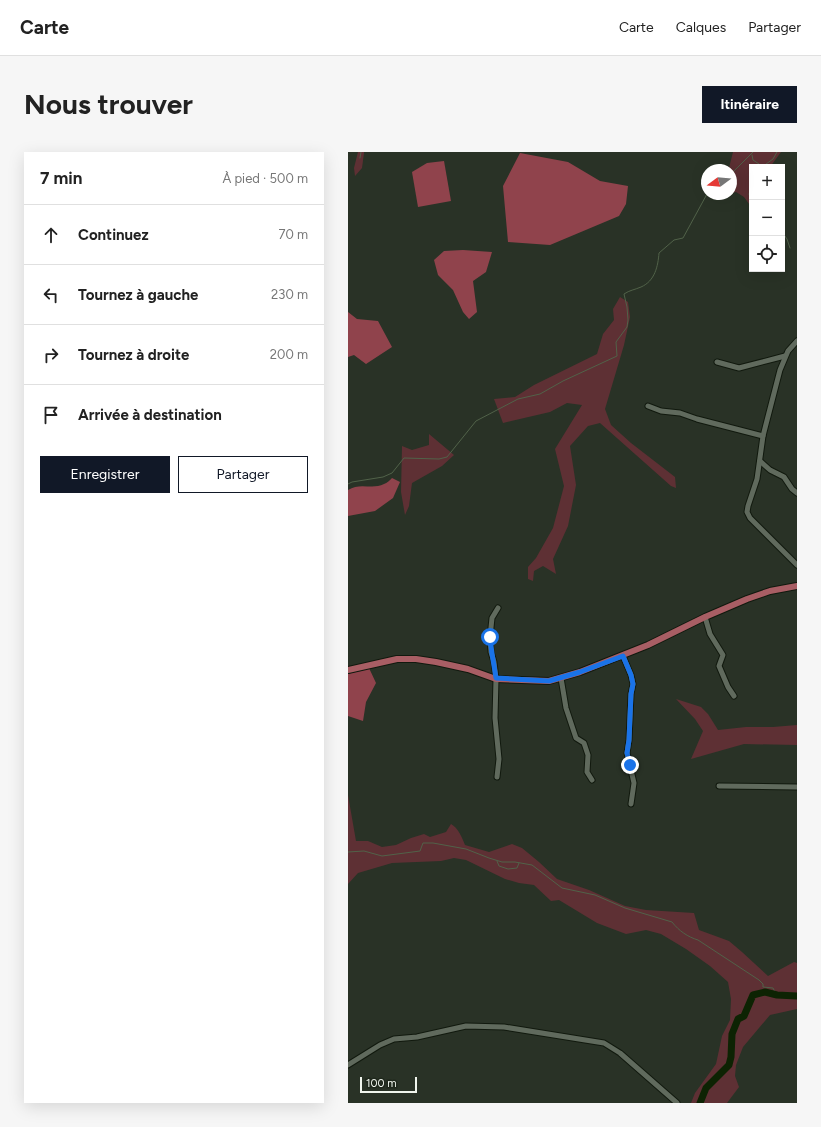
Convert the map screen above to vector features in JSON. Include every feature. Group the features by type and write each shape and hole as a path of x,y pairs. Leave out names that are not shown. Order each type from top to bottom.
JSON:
{"main road":[{"path":"348,670 397,660 416,659 468,669 496,678 549,681 623,656 705,617 770,591 797,586"}],"street":[{"path":"797,341 788,350 780,370 763,436 757,479 748,506 750,518 797,565"},
{"path":"717,362 739,368 785,356"},
{"path":"648,406 661,411 680,413 696,419 763,436"},
{"path":"760,461 770,470 784,477 792,489 797,493"},
{"path":"792,489 797,485"},
{"path":"497,777 499,759 495,718 496,678 490,637 492,618 498,608"},
{"path":"705,617 710,634 723,655 719,666 734,696"},
{"path":"623,656 633,684 627,753 634,783 631,804"},
{"path":"561,678 566,708 576,738 584,743 588,755 587,772 592,780"},
{"path":"719,786 797,787"},
{"path":"348,1065 380,1045 394,1039 417,1037 466,1026 504,1027 604,1043 620,1053 677,1103"}],"shaded area":[{"path":"358,152 364,153 362,168 355,176 354,168"},
{"path":"733,152 781,152 772,164 749,164 749,204 744,197 737,193 737,164 730,164"},
{"path":"520,153 568,162 600,181 628,186 626,204 619,216 550,245 508,242 503,186"},
{"path":"444,161 451,201 418,207 412,172 427,163"},
{"path":"463,250 492,252 486,272 473,281 477,312 469,319 463,312 453,290 438,275 434,260 444,251"},
{"path":"620,297 628,302 630,317 624,345 605,409 611,425 631,443 675,477 676,488 671,486 600,423 588,426 570,446 576,485 568,526 553,559 556,574 543,566 534,571 533,581 528,579 528,567 536,558 553,528 564,486 555,449 582,405 567,403 550,412 503,423 494,399 515,397 534,385 597,354 603,334 614,320 613,309"},
{"path":"348,312 357,319 378,321 392,347 366,364 354,355 348,357"},
{"path":"429,434 454,455 442,466 412,483 409,506 405,515 401,492 402,446 412,450 429,445"},
{"path":"392,478 400,482 393,498 375,511 348,516 348,490 362,486 380,486"},
{"path":"369,668 376,683 366,702 363,721 348,716 348,674"},
{"path":"676,699 701,707 708,714 718,730 746,727 797,725 797,745 744,744 691,759 703,731 695,719"},
{"path":"348,795 356,841 368,841 382,847 396,845 424,834 430,837 446,832 451,824 458,830 465,845 489,852 512,844 522,848 557,879 589,890 625,906 646,910 694,913 699,930 729,941 768,976 794,962 797,963 797,1009 770,1015 743,1047 736,1065 735,1076 739,1087 727,1103 691,1103 695,1093 716,1064 722,1036 730,1020 731,999 728,982 710,966 661,934 646,930 626,934 597,923 559,900 551,901 534,885 505,879 466,860 454,858 441,861 392,863 358,873 348,884"}],"waterway":[{"path":"360,158 361,152"},
{"path":"737,168 753,152"},
{"path":"766,164 773,159 777,152"},
{"path":"752,155 753,160 759,164"},
{"path":"348,484 383,477 392,473 404,458 439,459 447,457 476,421 518,399 540,394 563,381 617,356 616,342 627,327 628,320 624,294 641,287 650,281 657,268 659,253 674,240 683,238 704,200"},
{"path":"785,236 790,248"},
{"path":"348,852 364,851 382,856 420,851 423,843 433,843 466,849 502,862 515,862 532,865 562,888 595,895 625,908 672,922 684,933 698,940 759,980 763,984 763,987 773,988 776,994"},
{"path":"497,861 499,866 508,869 517,868 519,863"},
{"path":"700,1103 706,1088 729,1065 731,1057 732,1034 738,1019 744,1016 753,995 765,992 777,995 797,996"}],"route":[{"path":"490,637 496,678 549,681 580,672 623,656 633,684 627,753 630,765"}]}
